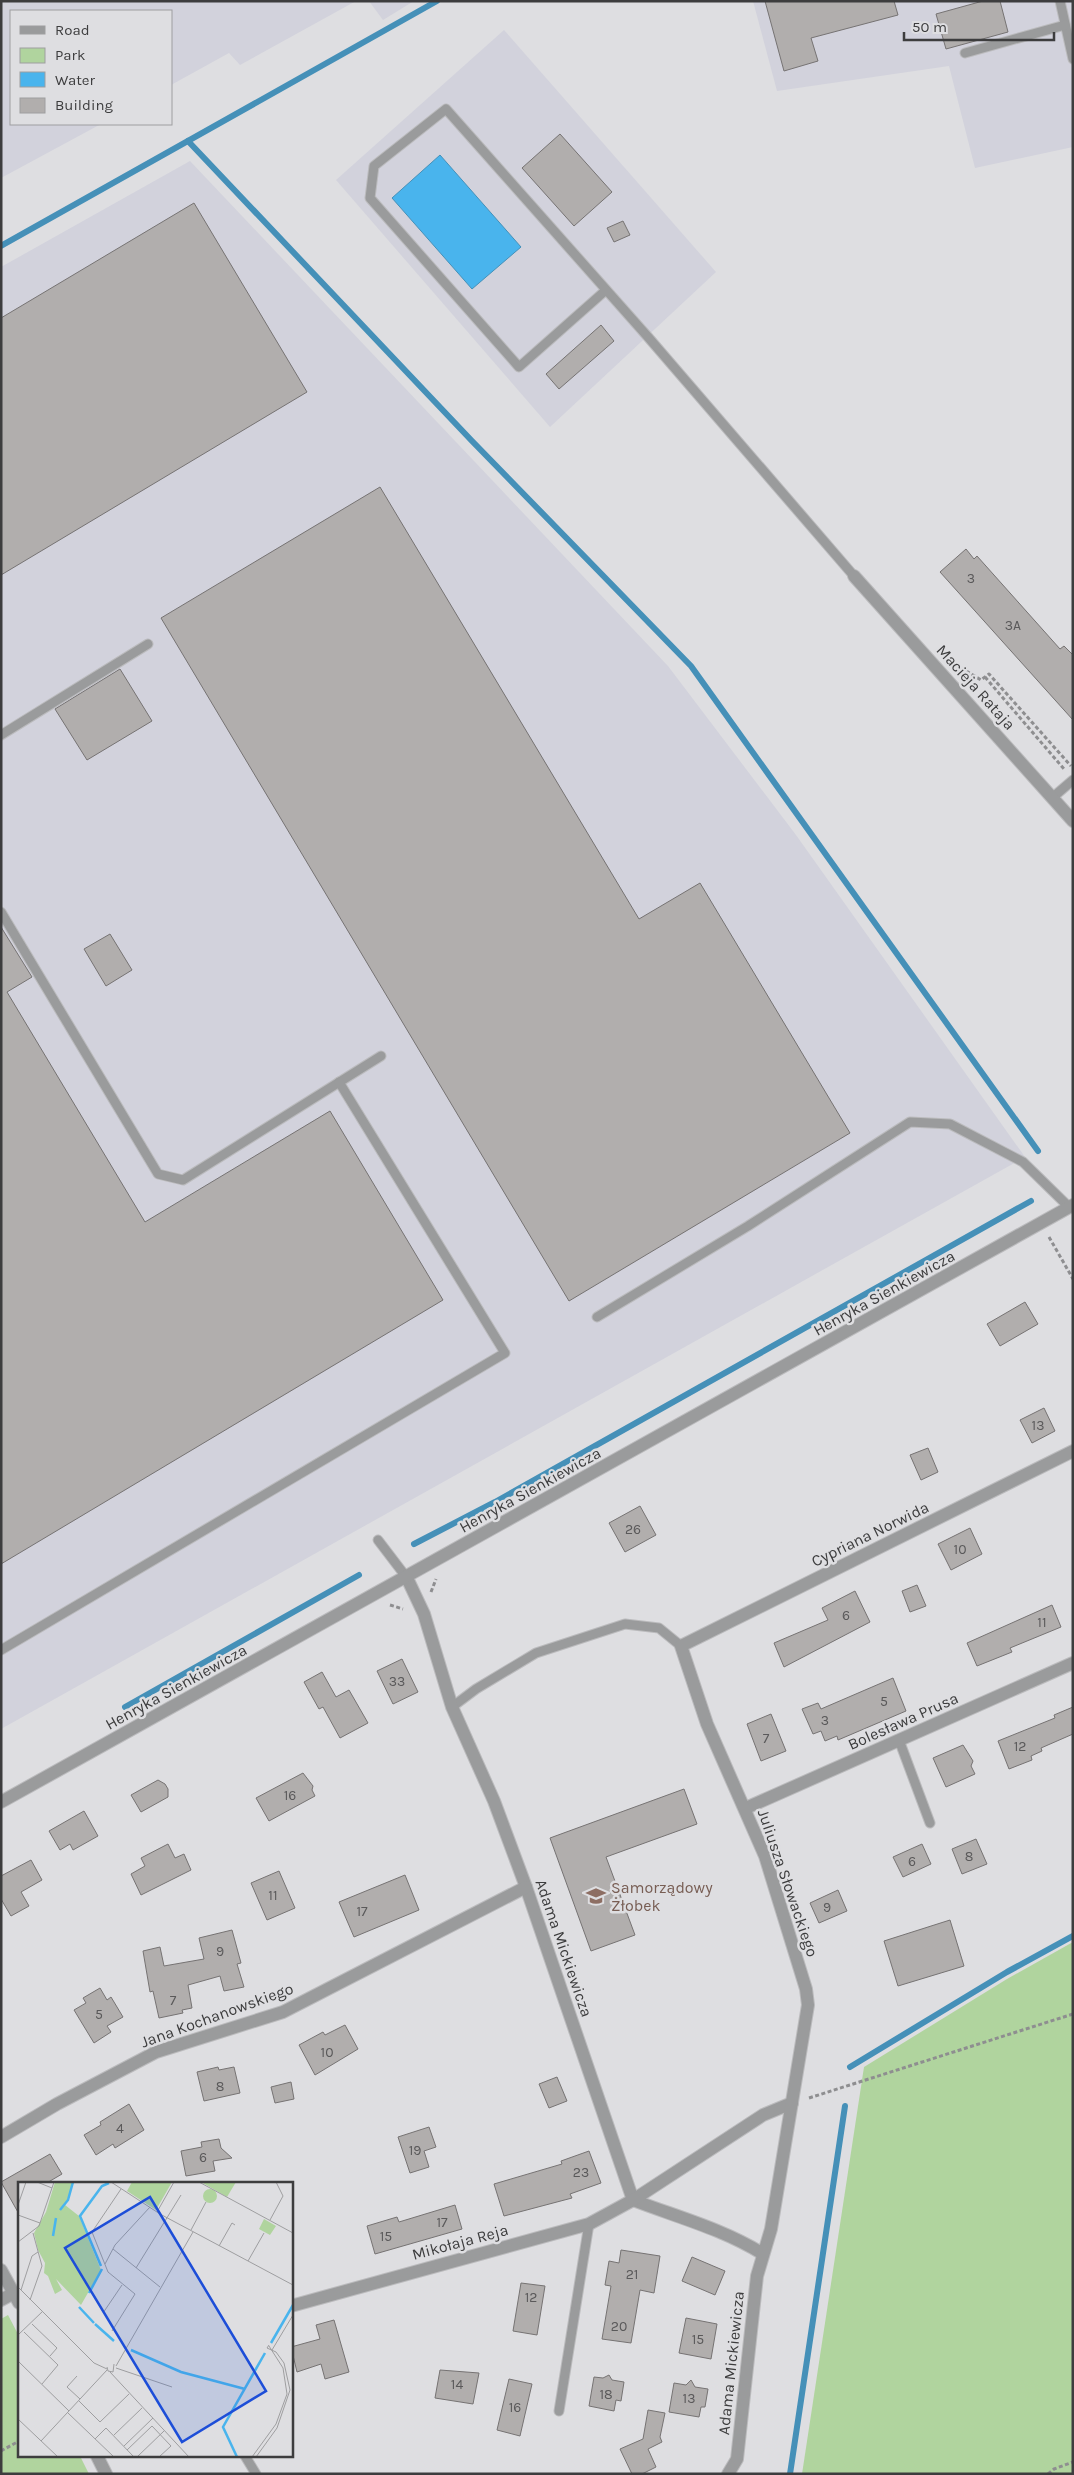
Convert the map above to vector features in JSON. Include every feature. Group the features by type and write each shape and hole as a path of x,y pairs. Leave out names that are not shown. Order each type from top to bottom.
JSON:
{"street":[{"name":"Macieja Rataja","path":"854,576 1073,821"},
{"name":"Henryka Sienkiewicza","path":"1,1802 407,1578 1071,1206"},
{"name":"Cypriana Norwida","path":"681,1646 1073,1451"},
{"name":"Adama Mickiewicza","path":"407,1578 424,1614 452,1707 494,1801 526,1887 633,2200"},
{"name":"Juliusza Słowackiego","path":"681,1646 708,1724 746,1808 765,1856 806,1989 808,2005 792,2103"},
{"name":"Bolesława Prusa","path":"746,1808 1073,1662"},
{"name":"Jana Kochanowskiego","path":"1,2138 57,2104 156,2052 283,2012 526,1887"},
{"name":"Adama Mickiewicza","path":"728,2474 737,2458 757,2276 770,2229 792,2103"},
{"name":"Mikołaja Reja","path":"292,2306 589,2224 633,2200 763,2115 792,2103"},
{"path":"633,2200 679,2218 717,2229 763,2254"},
{"path":"1,2270 16,2298 1,2300"},
{"path":"97,2458 106,2474"}],"lane":[{"path":"1060,1 1073,59"},
{"path":"965,53 1065,26"},
{"path":"606,290 519,367 370,198 374,166 446,109 606,290 854,576"},
{"path":"1,735 148,644"},
{"path":"1052,798 1070,776"},
{"path":"1,912 158,1174 183,1180 381,1056"},
{"path":"1,1650 505,1353 339,1082"},
{"path":"597,1317 748,1226 910,1122 950,1124 1023,1162 1071,1206"},
{"path":"378,1540 407,1578"},
{"path":"452,1707 476,1689 536,1653 624,1624 659,1628 681,1646"},
{"path":"899,1740 930,1823"},
{"path":"560,2411 589,2224"},
{"path":"246,2458 256,2474"}],"path":[{"path":"941,672 952,661 981,680 989,674 1073,769"},
{"path":"985,677 1070,776"},
{"path":"1042,1223 1073,1280"},
{"path":"792,2103 1073,2014"},
{"path":"1,2451 18,2442"},
{"path":"1048,2474 1054,2469 1073,2462"}],"shaded area":[{"path":"1,1 356,1 240,65 229,53 172,84 172,10 10,10 10,125 99,125 1,178"},
{"path":"369,1 414,1 383,20"},
{"path":"753,1 1073,1 1073,147 975,168 949,66 777,91"},
{"path":"504,30 716,272 550,427 336,180"},
{"path":"190,161 668,666 796,835 1025,1157 1,1729 1,267"}],"green space":[{"path":"1073,1942 1073,2474 802,2474 864,2067 1007,1979"},
{"path":"8,2315 18,2334 18,2458 81,2458 89,2474 1,2474 1,2319"}],"water":[{"path":"440,155 521,247 472,289 392,198"}],"building":[{"path":"765,1 894,1 898,15 811,38 818,61 784,71"},
{"path":"983,1 1000,1 1008,32 946,49 936,14"},
{"path":"560,134 612,192 574,226 522,168"},
{"path":"194,203 307,392 1,575 1,318"},
{"path":"623,221 630,235 614,242 607,228"},
{"path":"601,325 614,341 559,389 546,374"},
{"path":"380,487 639,919 700,883 850,1133 569,1301 161,618"},
{"path":"966,549 974,559 977,556 1060,649 1064,646 1073,655 1073,720 940,572"},
{"path":"120,669 152,721 87,760 55,709"},
{"path":"1,927 32,977 7,992 145,1222 330,1111 443,1300 1,1564"},
{"path":"110,934 132,970 106,986 84,949"},
{"path":"1025,1302 1038,1324 1000,1346 987,1324"},
{"path":"1044,1408 1055,1431 1032,1443 1020,1420"},
{"path":"928,1448 938,1472 921,1480 910,1455"},
{"path":"640,1506 656,1535 625,1552 609,1523"},
{"path":"970,1528 982,1554 951,1570 938,1544"},
{"path":"917,1585 926,1606 910,1612 902,1591"},
{"path":"855,1591 870,1622 784,1667 774,1643 828,1620 822,1608"},
{"path":"1052,1605 1061,1627 1010,1648 1012,1652 977,1666 967,1643"},
{"path":"402,1659 418,1692 393,1704 377,1671"},
{"path":"322,1672 336,1697 349,1690 368,1723 340,1738 323,1707 319,1709 304,1682"},
{"path":"893,1678 906,1711 838,1740 837,1736 825,1741 821,1731 813,1734 802,1709 818,1703 821,1709"},
{"path":"1073,1707 1073,1734 1041,1748 1042,1751 1031,1756 1032,1760 1009,1769 998,1741 1055,1718 1054,1715"},
{"path":"771,1714 786,1751 761,1761 747,1724"},
{"path":"963,1745 973,1761 971,1766 975,1774 946,1787 933,1758"},
{"path":"303,1773 313,1786 312,1790 315,1796 269,1821 256,1798"},
{"path":"158,1780 165,1784 168,1789 168,1797 141,1812 131,1795"},
{"name":"Samorządowy Żłobek","path":"684,1789 697,1824 606,1857 635,1935 591,1951 550,1838"},
{"path":"84,1811 98,1836 73,1850 70,1844 60,1850 49,1831"},
{"path":"976,1839 987,1864 962,1874 952,1849"},
{"path":"168,1844 175,1858 184,1854 191,1870 141,1895 131,1874 145,1866 141,1858"},
{"path":"922,1844 931,1864 903,1877 893,1857"},
{"path":"31,1860 42,1880 21,1892 29,1906 11,1916 1,1899 1,1876"},
{"path":"279,1871 295,1908 267,1920 251,1883"},
{"path":"405,1875 419,1910 354,1937 339,1902"},
{"path":"838,1890 847,1911 819,1923 810,1903"},
{"path":"950,1920 964,1966 898,1986 884,1941"},
{"path":"232,1930 241,1963 237,1964 244,1987 224,1991 220,1976 188,1985 192,2008 182,2010 183,2013 159,2018 153,1991 150,1992 143,1951 160,1947 164,1966 204,1959 199,1938"},
{"path":"100,1988 107,2000 111,1997 123,2017 107,2026 111,2032 94,2043 74,2010 86,2003 83,1998"},
{"path":"345,2025 358,2049 315,2075 299,2045 323,2032 325,2035"},
{"path":"218,2067 219,2070 234,2067 240,2093 204,2101 197,2072"},
{"path":"557,2077 567,2101 549,2108 539,2084"},
{"path":"291,2082 294,2099 275,2103 271,2087"},
{"path":"129,2104 144,2130 115,2148 113,2144 96,2155 84,2135 101,2125 100,2122"},
{"path":"429,2127 436,2147 424,2151 429,2167 410,2173 398,2137"},
{"path":"219,2139 221,2148 232,2158 213,2161 215,2171 186,2176 181,2151 202,2147 201,2142"},
{"path":"589,2151 601,2183 570,2194 572,2198 504,2216 494,2184 562,2164 561,2161"},
{"path":"50,2154 62,2174 48,2182 18,2182 18,2212 1,2182"},
{"path":"455,2205 462,2229 375,2254 367,2226 397,2217 399,2222"},
{"path":"621,2250 660,2256 654,2293 640,2290 631,2343 602,2339 611,2286 605,2285 609,2261 619,2263"},
{"path":"692,2257 725,2271 715,2295 682,2281"},
{"path":"521,2283 545,2286 537,2335 513,2331"},
{"path":"686,2318 717,2324 711,2359 679,2353"},
{"path":"334,2320 349,2372 325,2379 321,2364 297,2372 292,2347 320,2339 316,2325"},
{"path":"440,2370 479,2373 473,2404 435,2398"},
{"path":"609,2375 612,2380 624,2382 621,2401 616,2400 614,2411 589,2406 594,2377 603,2378"},
{"path":"509,2379 532,2384 520,2436 497,2430"},
{"path":"691,2380 695,2387 708,2389 705,2407 701,2407 699,2417 669,2412 674,2383 686,2385"},
{"path":"648,2410 665,2413 660,2437 662,2442 648,2449 656,2467 642,2474 632,2474 620,2449 643,2439"}],"waterway":[{"path":"1,246 437,1"},
{"path":"188,141 472,441 691,666 1038,1151"},
{"path":"414,1544 495,1502 1031,1201"},
{"path":"125,1707 359,1575"},
{"path":"850,2067 1007,1972 1073,1936"},
{"path":"790,2474 845,2106"}],"place":[{"name":"Samorządowy Żłobek","path":"596,1896"}]}
